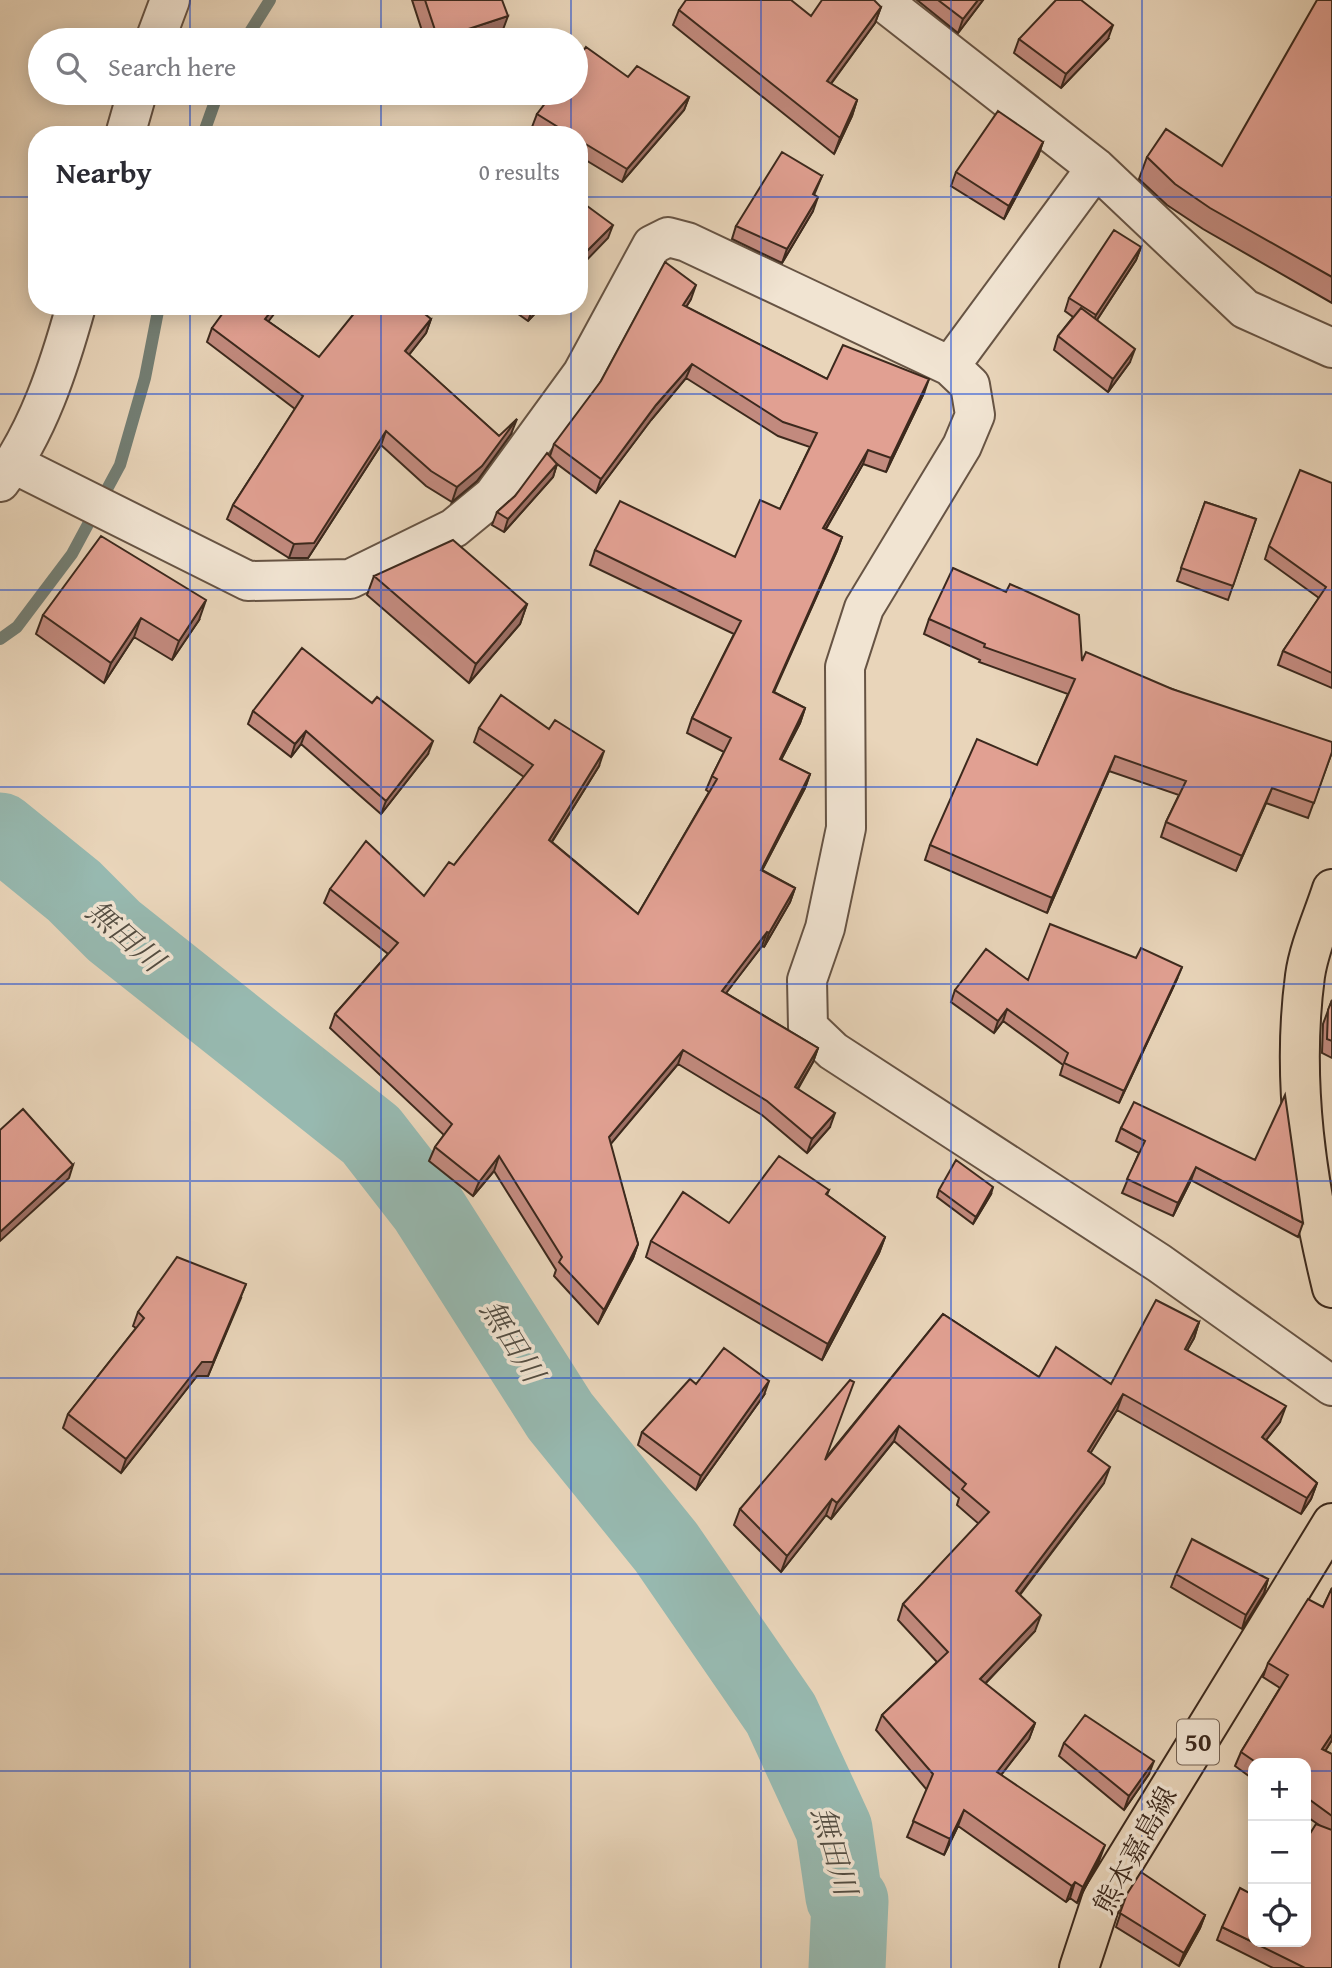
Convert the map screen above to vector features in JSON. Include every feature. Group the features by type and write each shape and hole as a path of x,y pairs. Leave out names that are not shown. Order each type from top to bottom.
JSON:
{"main road":[{"path":"1332,889 1305,974 1298,1098 1315,1219 1332,1288"},
{"name":"熊本嘉島線","path":"1080,1968 1102,1898 1325,1539 1332,1523"}],"street":[{"path":"160,28 170,0"},
{"path":"881,0 1096,168 1245,309 1332,348"},
{"path":"128,126 134,105"},
{"path":"950,366 1096,168"},
{"path":"74,315 59,368 7,473 248,581 350,579 454,528 494,496 582,374 652,245 668,237 687,242 950,366 970,385 975,415 962,446 864,608 845,667 846,828 825,928 807,980 808,1027 833,1051 1159,1263 1332,1386"}],"building":[{"path":"425,0 502,0 508,16 471,28 434,28"},
{"path":"686,0 791,0 811,16 822,0 874,0 881,7 827,81 857,100 840,138 679,10"},
{"path":"938,0 978,0 963,19"},
{"path":"1056,0 1081,0 1113,25 1066,74 1019,39"},
{"path":"1317,0 1332,0 1332,277 1210,208 1175,184 1147,157 1166,129 1222,166"},
{"path":"588,48 628,77 637,66 689,97 627,169 588,145 588,126 556,126 537,114 544,105 588,105"},
{"path":"998,111 1043,142 1009,206 956,172"},
{"path":"782,152 822,176 813,194 818,197 787,249 736,226"},
{"path":"588,207 613,225 588,250"},
{"path":"1114,230 1141,247 1096,315 1069,298"},
{"path":"665,262 696,285 683,305 827,379 843,345 929,379 891,458 868,450 823,528 842,537 773,692 805,708 780,759 810,774 761,870 795,888 769,933 767,932 722,991 818,1048 795,1087 835,1113 812,1139 767,1101 683,1050 609,1137 638,1244 604,1310 559,1262 562,1257 499,1156 479,1182 435,1147 452,1124 335,1014 398,943 330,889 366,841 424,896 449,862 454,865 533,765 479,728 501,695 549,729 555,720 604,751 549,840 638,914 717,779 712,776 731,738 692,718 741,621 595,550 620,501 735,557 760,500 780,509 817,433 783,422 692,364 656,405 601,479 554,444 601,381"},
{"path":"1081,308 1135,349 1113,379 1058,336"},
{"path":"221,315 268,315 265,319 319,357 353,315 426,315 431,319 405,351 499,436 517,419 482,466 457,487 431,471 386,431 314,543 294,544 233,505 303,396 212,328"},
{"path":"547,453 557,464 508,519 497,512 515,496"},
{"path":"1300,470 1332,483 1332,673 1283,651 1326,587 1269,546"},
{"path":"1205,502 1256,519 1233,586 1181,568"},
{"path":"101,536 206,600 179,641 141,618 111,663 43,615"},
{"path":"453,540 527,604 476,664 374,576"},
{"path":"953,568 1006,592 1010,584 1079,615 1082,661 1086,652 1172,689 1332,742 1332,752 1314,803 1272,788 1242,856 1166,822 1186,781 1115,756 1052,898 930,845 977,739 1037,765 1075,679 984,647 985,644 929,619"},
{"path":"302,648 372,703 377,697 433,741 386,801 306,731 295,744 253,711"},
{"path":"1050,924 1136,958 1141,948 1182,967 1124,1091 1064,1063 1068,1053 1007,1009 998,1021 955,990 986,949 1028,980"},
{"path":"1332,1000 1332,1041 1327,1039 1328,1010"},
{"path":"1285,1095 1303,1223 1196,1167 1178,1203 1127,1179 1145,1141 1121,1128 1134,1102 1255,1160"},
{"path":"23,1109 73,1165 0,1232 0,1130"},
{"path":"779,1156 829,1190 826,1194 885,1237 828,1344 651,1241 683,1192 729,1223"},
{"path":"956,1160 993,1187 976,1217 939,1190"},
{"path":"177,1257 246,1284 213,1362 202,1362 126,1459 68,1414 144,1318 138,1312"},
{"path":"1156,1300 1199,1322 1185,1349 1286,1406 1262,1437 1317,1483 1307,1498 1123,1394 1088,1451 1110,1467 1016,1591 1041,1615 980,1679 1035,1723 997,1772 1105,1845 1083,1887 1075,1882 1072,1886 964,1810 950,1839 913,1821 933,1774 882,1715 948,1652 903,1604 989,1512 962,1489 966,1484 899,1426 837,1503 832,1499 787,1556 740,1509 850,1380 854,1382 825,1460 943,1314 1039,1377 1056,1347 1111,1384"},
{"path":"724,1348 769,1381 701,1476 642,1432 690,1379 696,1384"},
{"path":"1192,1539 1268,1579 1246,1615 1176,1574"},
{"path":"1332,1588 1332,1734 1322,1749 1332,1754 1332,1816 1311,1801 1311,1758 1250,1758 1241,1752 1288,1675 1268,1663 1308,1599 1323,1607"},
{"path":"1085,1715 1154,1761 1129,1796 1064,1743"},
{"path":"1316,1824 1332,1830 1332,1968 1305,1968 1262,1947 1311,1947 1311,1832"},
{"path":"1141,1872 1205,1915 1184,1953 1120,1913 1127,1894"},
{"path":"1240,1888 1248,1892 1248,1940 1222,1927"}],"waterway":[{"path":"252,28 270,0"},
{"path":"206,126 214,105"},
{"path":"0,639 17,627 72,554 120,465 145,378 157,315"},
{"name":"無田川","path":"0,831 74,891 114,931 371,1135 427,1207 560,1416 666,1547 781,1714 834,1829 844,1897 850,1901 847,1968"}]}
